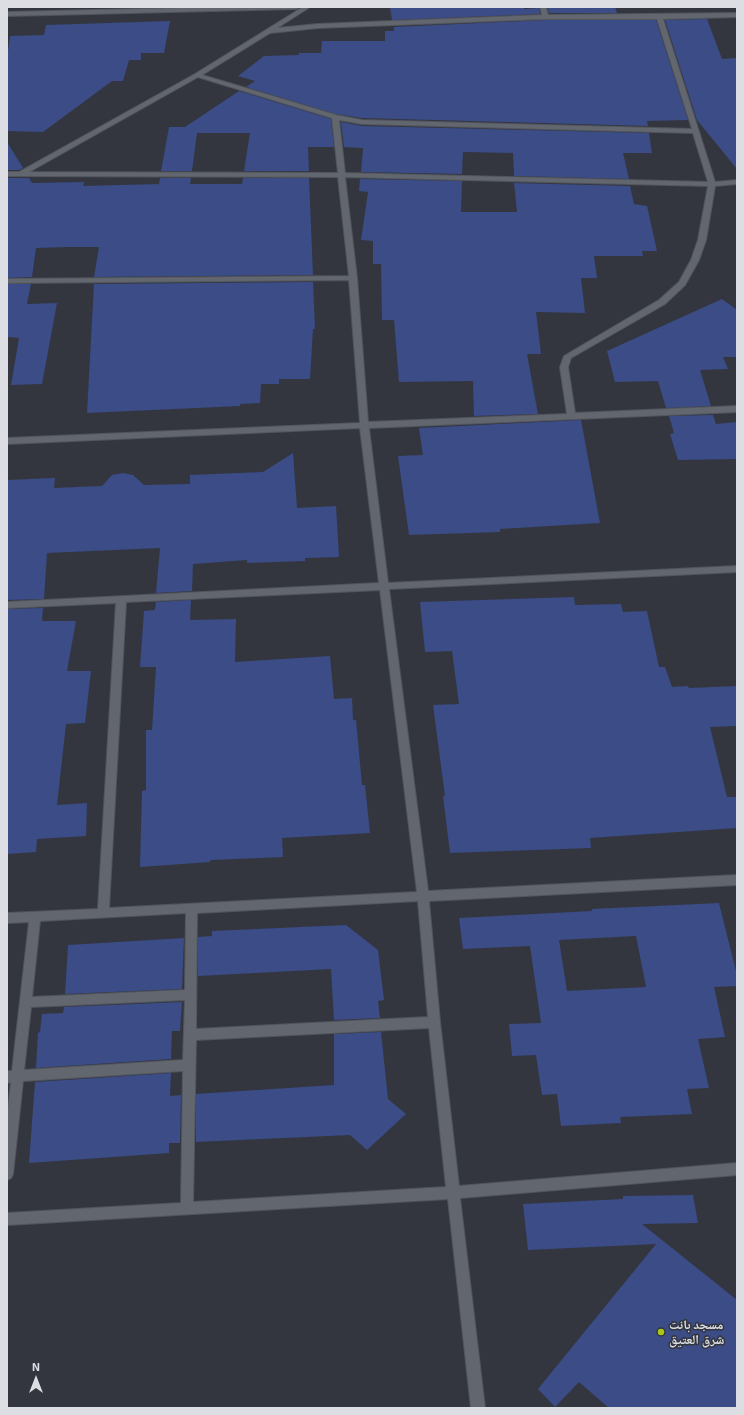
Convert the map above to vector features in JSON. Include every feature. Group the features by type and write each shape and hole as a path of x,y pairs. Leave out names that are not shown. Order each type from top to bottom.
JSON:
{"street":[{"path":"7,14 296,7"},
{"path":"22,174 197,75 307,7"},
{"path":"543,7 545,17"},
{"path":"268,32 318,26 545,17 737,15"},
{"path":"572,415 565,361 568,356 662,302 682,283 695,260 702,240 712,184 659,17"},
{"path":"197,75 335,117 374,123 696,131"},
{"path":"335,117 352,278 364,424 423,897 434,1022 478,1408"},
{"path":"7,174 342,175 712,184 737,182"},
{"path":"7,281 352,278"},
{"path":"7,441 364,424 737,409"},
{"path":"7,605 737,570"},
{"path":"103,913 120,600"},
{"path":"7,918 737,880"},
{"path":"187,1208 189,995 192,908"},
{"path":"7,1174 12,1076 26,1002 35,916"},
{"path":"26,1002 189,995"},
{"path":"189,1036 434,1022"},
{"path":"12,1076 188,1065"},
{"path":"7,1219 453,1192 737,1169"}],"building":[{"path":"390,7 524,7 524,9 539,8 540,14 392,20"},
{"path":"615,7 617,13 549,13 548,8"},
{"path":"707,19 722,59 737,58 737,169 697,120 665,20"},
{"path":"545,20 656,20 688,120 647,121 648,126 362,118 336,114 246,87 255,81 238,76 264,56 321,53 322,41 385,41 385,31 394,31 394,27"},
{"path":"170,21 164,53 141,53 141,60 129,60 123,81 112,81 43,132 7,131 7,58 10,36 44,35 46,25"},
{"path":"239,91 331,119 334,147 308,147 309,171 244,171 250,133 197,133 192,171 161,171 169,127 185,127"},
{"path":"341,122 362,126 649,133 652,153 623,153 629,179 514,176 513,153 463,152 462,174 361,172 363,148 344,147"},
{"path":"7,142 23,168 19,170 7,170"},
{"path":"7,178 29,178 32,183 84,182 83,186 159,184 160,178 191,178 190,184 242,184 243,178 309,178 313,275 94,277 99,247 67,247 36,248 32,277 7,278"},
{"path":"360,179 462,181 461,212 517,212 514,183 630,186 634,204 647,206 657,251 642,251 643,256 594,256 597,278 581,278 585,313 536,312 541,354 527,354 538,414 474,416 473,381 399,382 394,320 382,320 381,264 373,264 373,241 361,240 368,192 359,191"},
{"path":"313,282 315,329 313,329 310,379 279,379 279,384 261,384 260,403 240,404 240,406 87,413 94,284"},
{"path":"7,284 31,284 27,304 57,303 42,384 11,385 19,338 7,337"},
{"path":"722,299 737,310 737,357 723,357 728,369 700,370 711,406 666,408 658,381 615,382 607,351"},
{"path":"713,415 716,424 737,422 737,459 678,460 670,434 674,433 669,416"},
{"path":"581,420 600,523 500,529 500,532 409,535 398,456 423,455 419,428"},
{"path":"293,453 297,508 336,506 339,557 305,558 305,561 247,563 247,560 193,564 192,591 156,593 160,548 47,553 44,599 7,600 7,480 55,478 54,488 102,486 112,475 123,473 133,475 144,485 190,484 190,475 263,472"},
{"path":"574,597 575,605 621,604 623,612 647,611 659,667 665,667 672,687 688,686 689,688 737,686 737,726 710,727 727,797 737,797 737,828 590,838 591,848 450,853 443,796 445,796 433,705 459,704 452,651 425,652 420,602"},
{"path":"191,600 190,620 236,619 235,662 330,656 334,699 352,698 353,720 356,720 362,785 365,785 370,833 282,838 283,857 210,860 210,862 140,867 142,791 146,790 146,730 152,730 156,667 140,667 144,611 155,610 156,602"},
{"path":"43,608 42,621 76,621 67,671 91,671 85,723 66,724 57,805 87,803 86,836 37,839 36,852 7,854 7,609"},
{"path":"719,903 737,975 737,986 714,987 725,1037 698,1039 709,1088 687,1089 692,1114 620,1117 621,1123 561,1126 557,1094 542,1095 536,1055 512,1056 509,1024 541,1023 530,946 463,949 459,918 592,911 592,909","holes":["636,936 646,987 567,991 559,940"]},
{"path":"346,925 378,950 384,1000 378,1001 380,1018 334,1020 331,969 198,976 198,937 212,936 212,931"},
{"path":"184,938 182,989 65,994 68,945"},
{"path":"182,1002 180,1031 172,1031 171,1059 36,1068 38,1033 40,1032 42,1014 63,1013 64,1007"},
{"path":"381,1032 388,1099 406,1114 367,1150 350,1135 196,1142 196,1094 334,1085 334,1034"},
{"path":"171,1073 170,1096 181,1095 180,1143 169,1143 169,1153 29,1163 35,1082"},
{"name":"مسجد بانت شرق العتيق","path":"693,1195 698,1223 642,1224 737,1300 737,1408 609,1408 579,1382 555,1407 538,1389 656,1244 528,1250 523,1204 623,1199 623,1196"}],"place":[{"name":"مسجد بانت شرق العتيق","path":"661,1332"}]}
